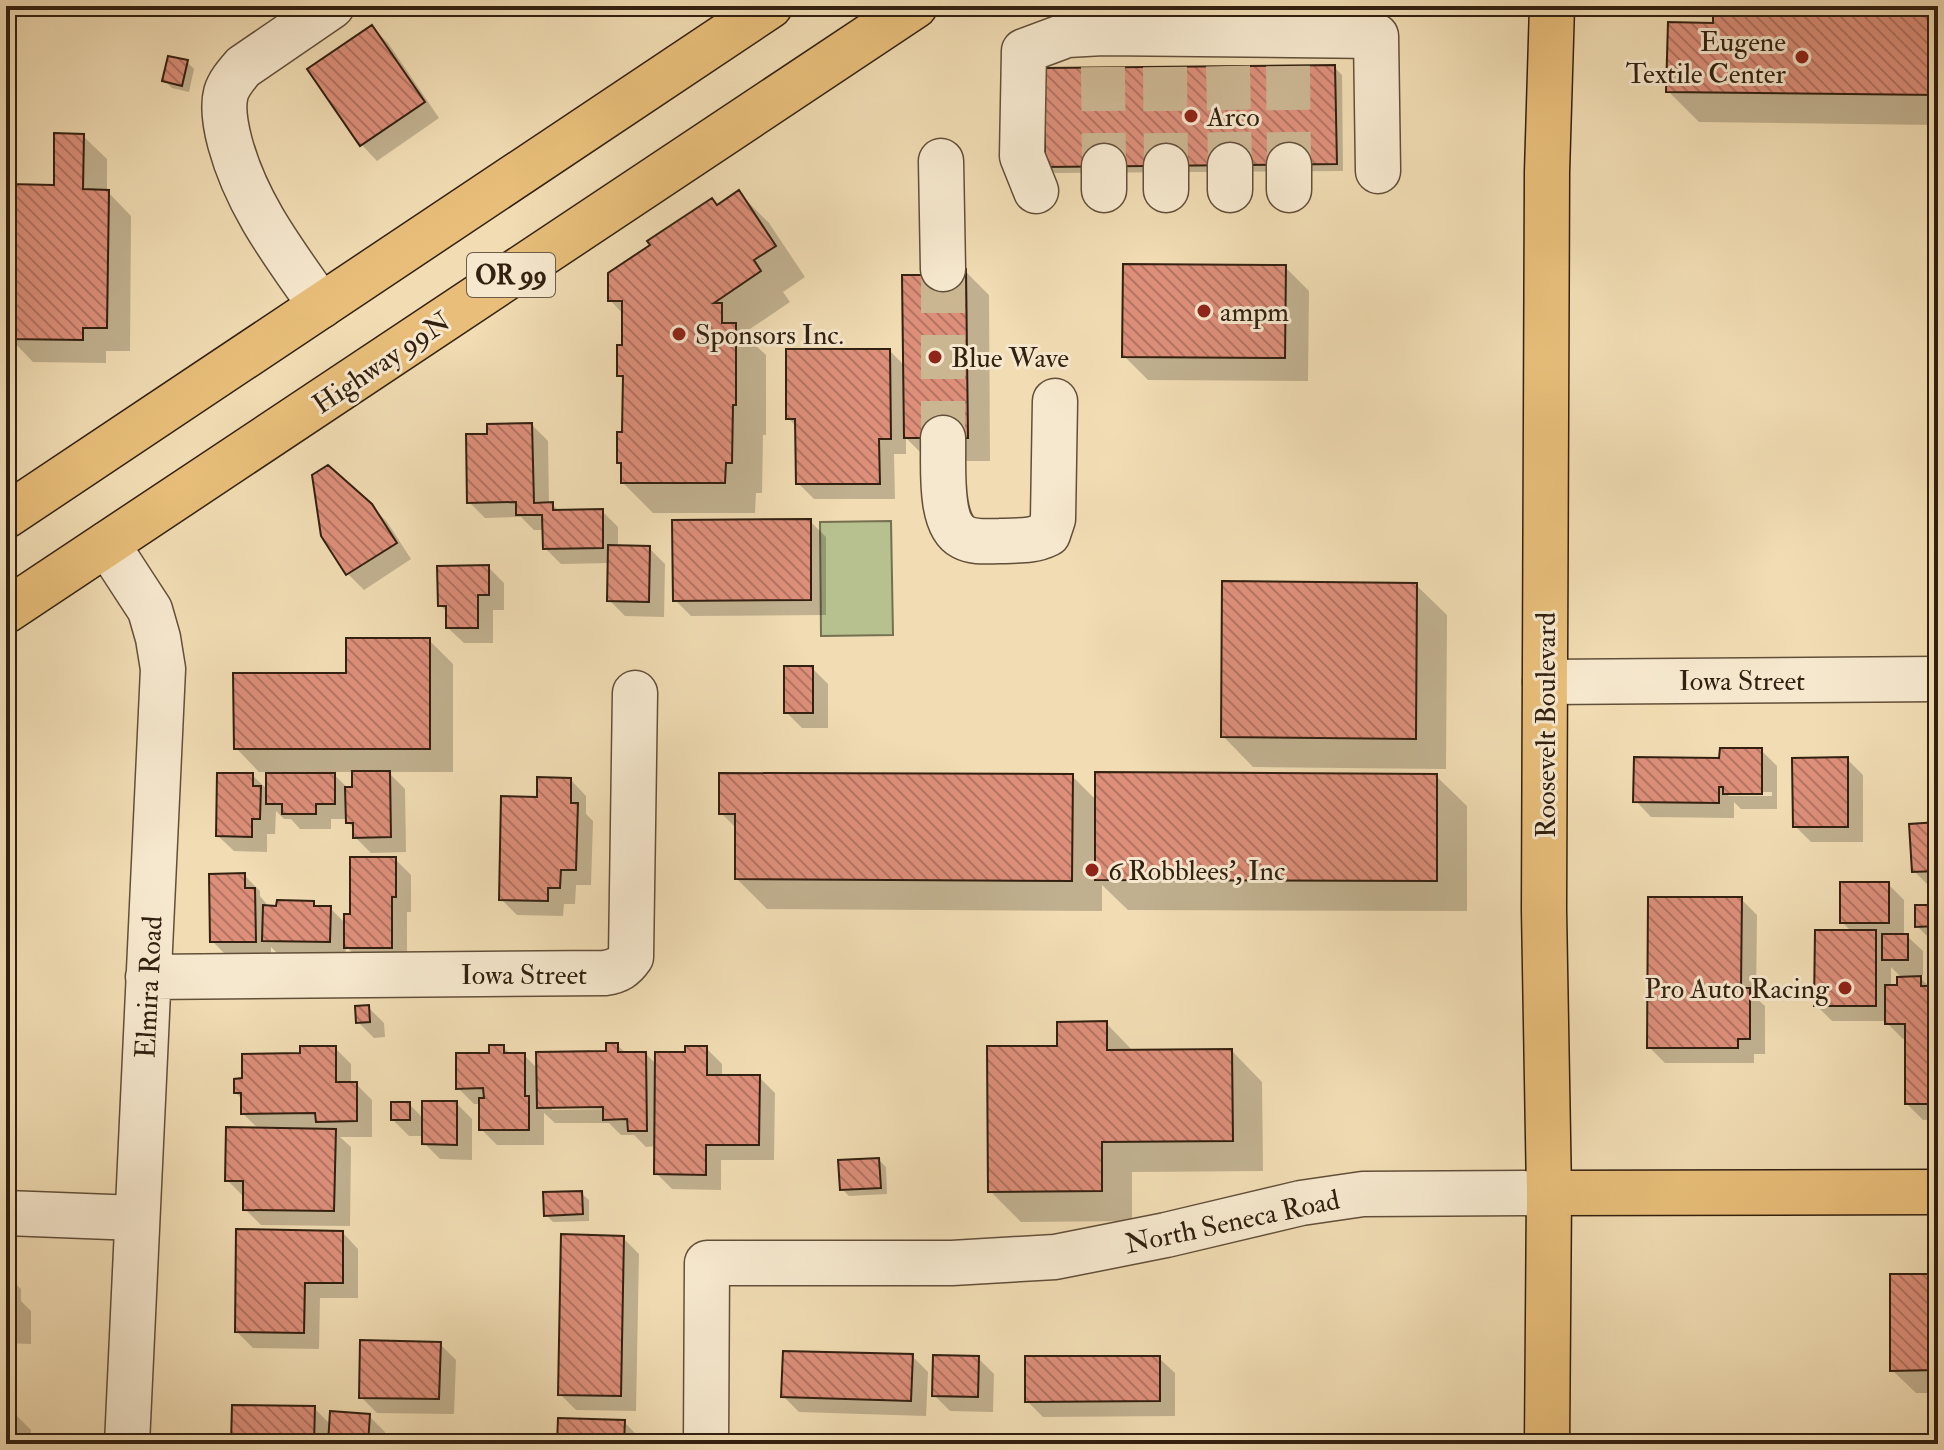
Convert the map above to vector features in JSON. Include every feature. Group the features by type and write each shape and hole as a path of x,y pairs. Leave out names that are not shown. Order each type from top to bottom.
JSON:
{"main road":[{"name":"OR 99","path":"6,516 770,6"},
{"name":"Highway 99N","path":"6,611 915,6"},
{"name":"Roosevelt Boulevard","path":"1547,1444 1549,1193 1544,910 1547,172 1552,6"},
{"name":"North Seneca Road","path":"1549,1193 1938,1192"}],"street":[{"path":"321,306 263,221 248,193 236,165 225,108 226,93 243,67 332,6"},
{"path":"1036,191 1022,156 1024,51 1067,35 1103,50 1288,50 1376,36 1378,171"},
{"path":"941,161 943,269"},
{"path":"943,438 944,495 949,520 960,536 974,541 1036,540 1048,534 1053,519 1055,401"},
{"name":"Elmira Road","path":"107,544 150,610 163,669 127,1444"},
{"name":"Iowa Street","path":"1545,682 1938,679"},
{"name":"Iowa Street","path":"148,977 617,971 631,957 635,693"},
{"name":"North Seneca Road","path":"706,1444 707,1263 952,1263 1055,1257 1301,1203 1363,1194 1549,1193"},
{"path":"6,1213 137,1218"}],"green space":[{"path":"891,521 893,635 821,636 820,522"}],"building":[{"name":"Eugene Textile Center","path":"1713,6 1938,6 1938,95 1666,92 1668,22 1713,23"},
{"path":"372,25 425,102 360,146 307,69"},
{"path":"168,56 188,60 182,86 162,81"},
{"name":"Arco","path":"1335,65 1337,164 1045,167 1045,68"},
{"path":"54,133 84,134 83,189 109,190 107,328 83,328 83,340 8,339 9,184 54,185"},
{"name":"Sponsors Inc.","path":"739,190 776,246 754,260 761,271 714,303 722,303 722,323 736,323 736,405 733,405 732,463 726,463 725,483 621,483 621,463 617,463 617,432 622,432 623,376 617,376 617,345 622,345 622,301 608,301 608,273 650,245 647,241 712,198 717,205"},
{"name":"ampm","path":"1123,264 1286,265 1285,358 1122,357"},
{"name":"Blue Wave","path":"966,269 968,438 904,438 902,275 923,275 923,270"},
{"path":"786,349 890,349 891,439 879,439 880,484 796,484 795,419 786,419"},
{"path":"532,423 534,503 553,502 553,510 603,509 603,548 543,549 542,515 516,515 516,502 467,503 466,434 487,434 487,424"},
{"path":"328,465 372,504 397,543 346,575 321,536 312,475"},
{"path":"811,519 811,600 673,601 672,520"},
{"path":"608,545 650,546 649,602 607,601"},
{"path":"489,565 489,595 478,595 478,628 446,628 446,606 438,606 437,566"},
{"path":"1222,581 1417,583 1416,739 1221,737"},
{"path":"346,638 430,638 430,749 234,749 233,673 346,673"},
{"path":"784,666 813,666 813,713 784,713"},
{"path":"1720,748 1762,748 1762,794 1723,794 1723,787 1719,787 1719,803 1633,802 1634,757 1719,758"},
{"path":"1848,757 1848,827 1793,827 1792,758"},
{"path":"352,771 390,771 391,837 353,838 353,823 346,823 345,787 352,787"},
{"path":"1095,772 1437,774 1437,881 1095,880"},
{"path":"217,773 253,773 253,786 261,786 260,819 252,819 252,837 216,836"},
{"path":"266,773 335,773 335,804 316,804 316,814 282,814 282,804 266,804"},
{"path":"719,773 1073,774 1072,881 735,879 735,814 719,814"},
{"path":"537,777 571,778 571,803 578,803 576,870 561,870 560,888 548,888 548,901 499,900 501,796 537,797"},
{"path":"1938,822 1938,871 1912,872 1909,824"},
{"path":"350,857 396,857 392,948 344,948 344,914 350,914"},
{"path":"245,873 245,888 255,888 256,942 210,942 209,874"},
{"path":"1840,882 1889,882 1889,923 1840,923"},
{"path":"1648,897 1742,897 1741,988 1750,988 1750,1039 1738,1039 1738,1048 1647,1048"},
{"path":"277,900 314,901 314,906 331,906 330,942 262,941 263,905 276,906"},
{"path":"1915,905 1938,905 1938,926 1915,927"},
{"path":"1815,930 1876,930 1876,1006 1814,1006"},
{"path":"1882,934 1908,934 1908,960 1882,960"},
{"path":"1921,976 1921,986 1932,986 1932,1021 1938,1021 1938,1104 1905,1104 1905,1024 1885,1024 1885,985 1897,985 1897,977"},
{"path":"369,1005 370,1022 356,1023 355,1006"},
{"path":"1107,1021 1107,1050 1232,1049 1233,1141 1102,1142 1102,1191 988,1192 987,1046 1057,1046 1057,1022"},
{"path":"606,1043 618,1043 618,1052 646,1052 647,1131 628,1131 627,1119 603,1120 603,1107 537,1108 536,1052 606,1051"},
{"path":"489,1045 504,1045 504,1053 525,1053 529,1130 479,1130 479,1098 484,1098 483,1088 456,1089 456,1053 489,1053"},
{"path":"300,1046 336,1046 336,1082 357,1082 357,1121 316,1122 315,1113 241,1114 241,1093 234,1093 234,1079 242,1078 242,1054 300,1053"},
{"path":"685,1046 707,1046 707,1075 760,1075 759,1145 706,1145 706,1175 654,1174 655,1052 685,1052"},
{"path":"422,1101 457,1101 457,1145 422,1144"},
{"path":"391,1102 410,1102 410,1120 391,1120"},
{"path":"226,1127 336,1129 334,1211 243,1210 243,1181 225,1181"},
{"path":"879,1158 881,1188 840,1190 838,1160"},
{"path":"582,1191 583,1214 544,1216 543,1192"},
{"path":"236,1229 343,1231 343,1283 305,1283 304,1333 235,1332"},
{"path":"561,1234 624,1236 621,1396 558,1395"},
{"path":"1890,1274 1938,1274 1938,1370 1890,1371"},
{"path":"6,1293 16,1293 15,1328 6,1328"},
{"path":"360,1340 441,1342 439,1399 359,1398"},
{"path":"783,1351 913,1354 911,1401 781,1397"},
{"path":"933,1355 979,1356 978,1397 932,1396"},
{"path":"1025,1356 1160,1356 1160,1401 1025,1402"},
{"path":"232,1405 315,1406 314,1444 231,1444"},
{"path":"330,1411 370,1414 368,1444 328,1444"},
{"path":"6,1412 16,1412 15,1434 20,1434 19,1444 6,1444"},
{"path":"558,1418 625,1420 624,1444 557,1444"},
{"path":"1019,1438 1057,1440 1057,1444 1019,1444"}],"tunnel":[{"path":"1228,66 1230,165"},
{"path":"1288,66 1289,165"},
{"path":"1103,67 1104,166"},
{"path":"1165,67 1166,166"},
{"path":"943,269 943,438"}],"place":[{"name":"Eugene Textile Center","path":"1802,57"},
{"name":"Arco","path":"1191,116"},
{"name":"ampm","path":"1204,311"},
{"name":"Sponsors Inc.","path":"679,334"},
{"name":"Blue Wave","path":"935,357"},
{"name":"6 Robblees', Inc","path":"1092,870"},
{"name":"Pro Auto Racing","path":"1845,988"}]}
